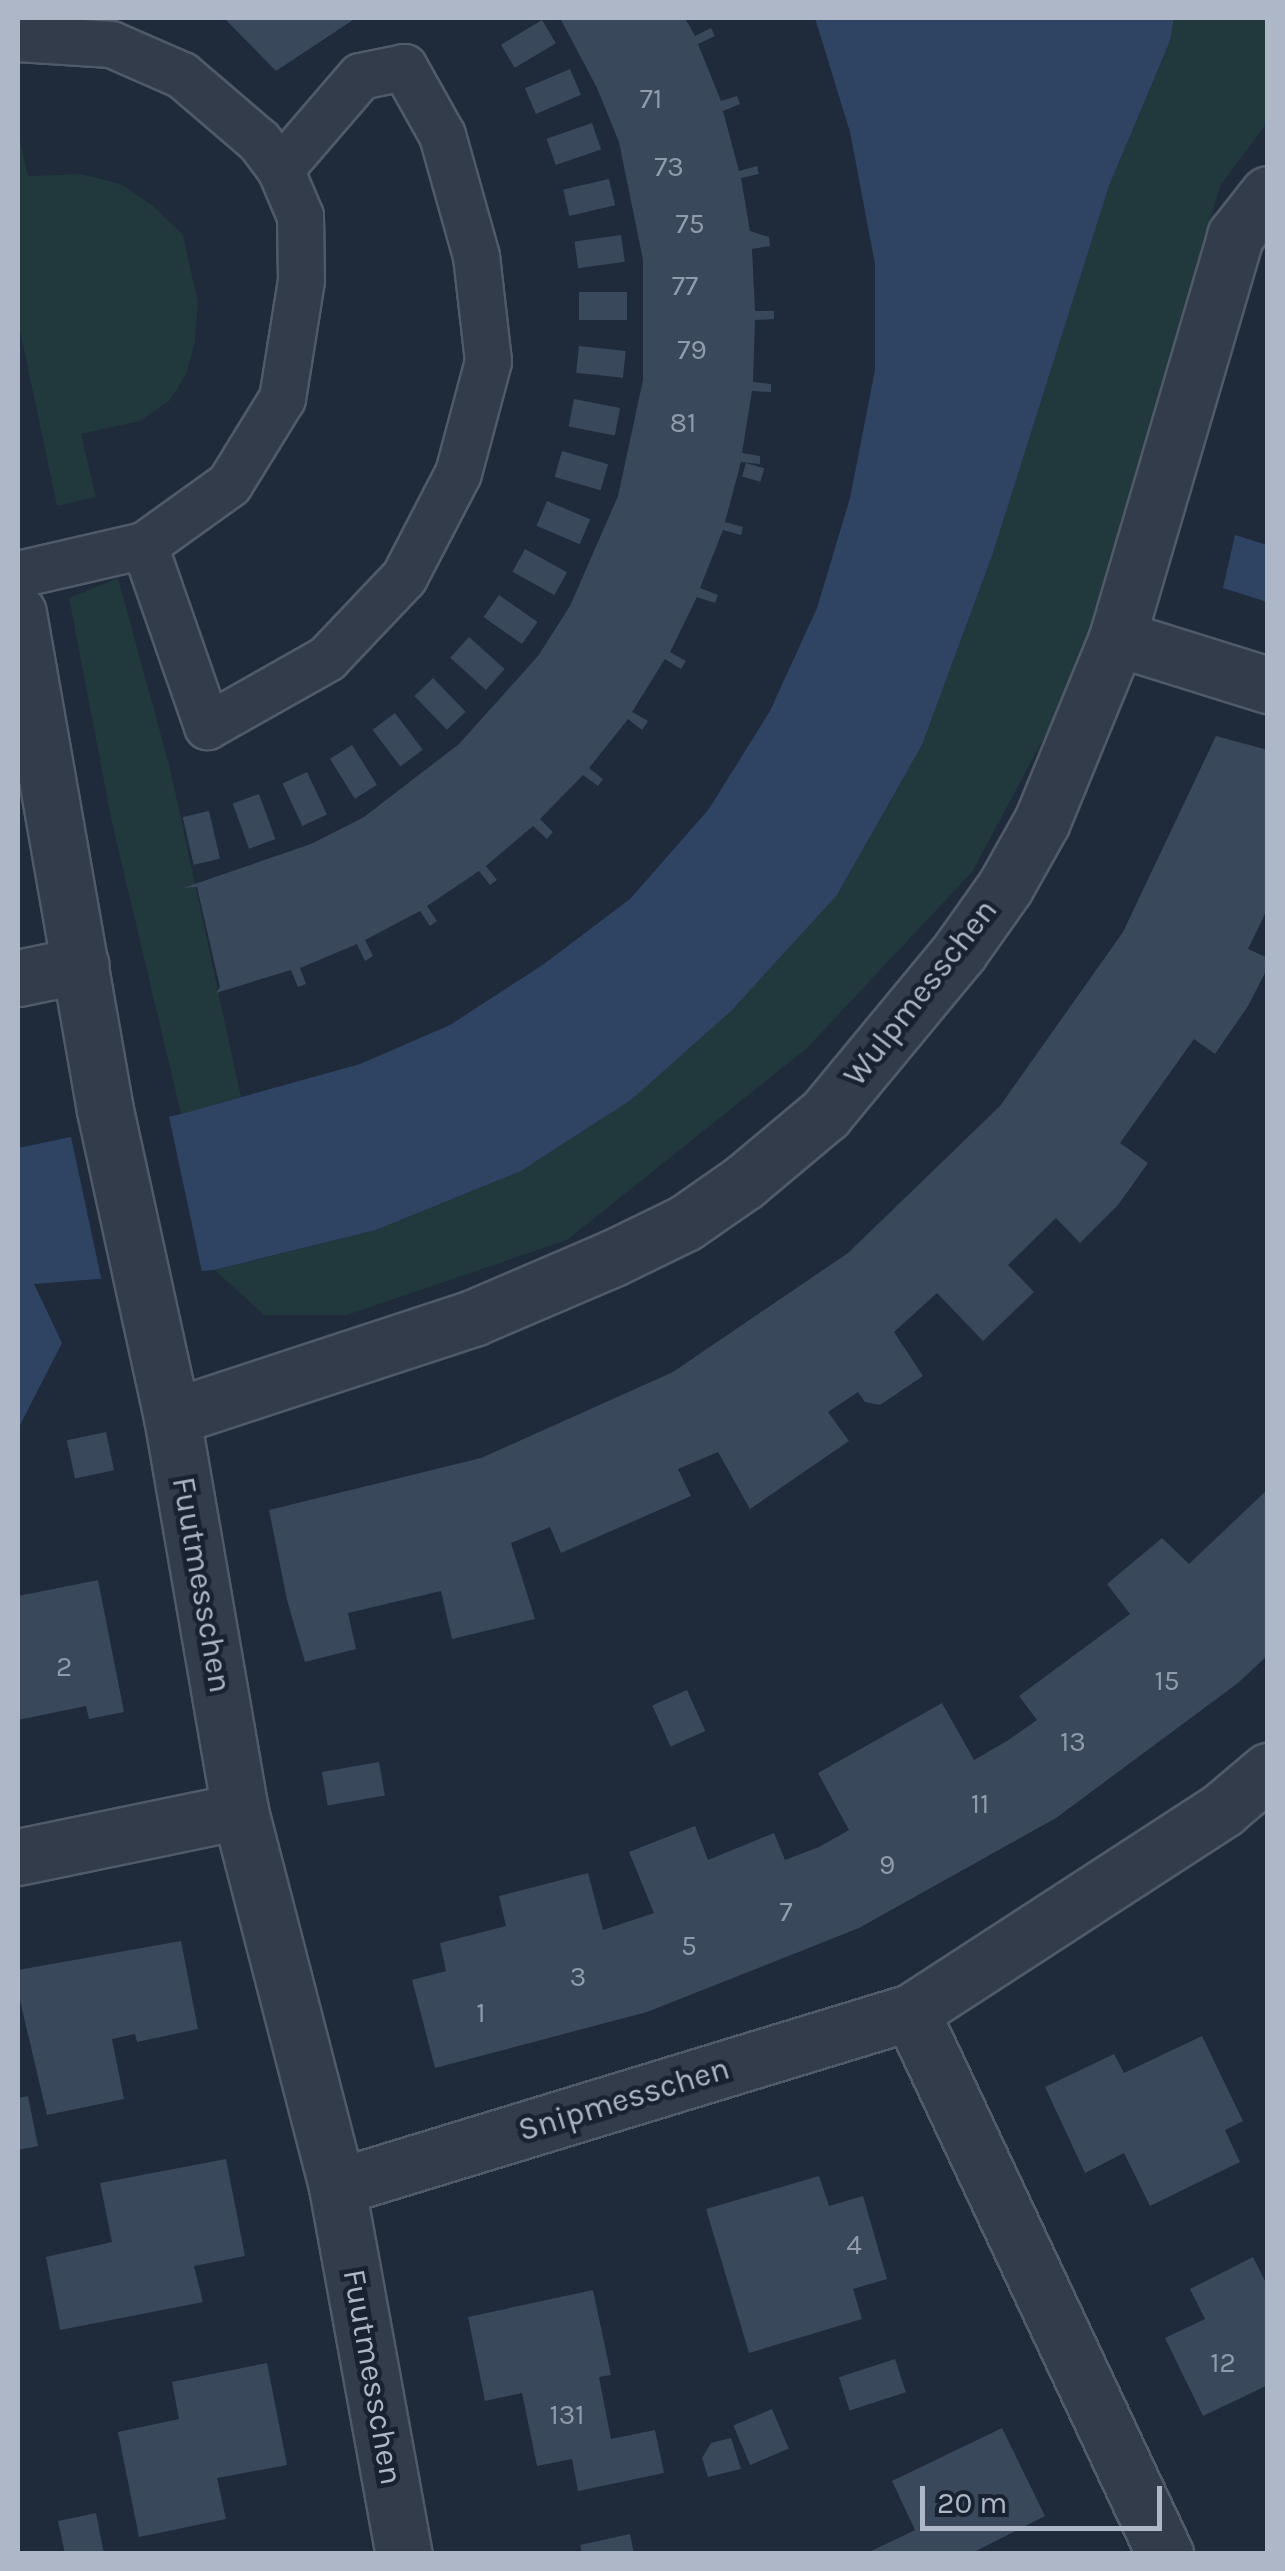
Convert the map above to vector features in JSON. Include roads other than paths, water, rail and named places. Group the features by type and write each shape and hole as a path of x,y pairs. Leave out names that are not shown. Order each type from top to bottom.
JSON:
{"street":[{"name":"Wulpmesschen","path":"172,1417 473,1318 685,1223 744,1182 825,1114 959,952 1005,887 1042,821 1117,638 1235,236 1268,194"},
{"name":"Fuutmesschen","path":"18,613 106,1110 172,1417 240,1812 337,2187 404,2554"},
{"path":"1117,638 1268,685"},
{"path":"18,978 81,965"},
{"name":"Snipmesschen","path":"337,2187 911,2012 1223,1809 1268,1772"},
{"path":"18,1857 240,1812"},
{"path":"911,2012 1165,2554"}],"lane":[{"path":"18,38 111,44 182,76 259,141 280,169 300,216 301,264 282,398 229,484 144,545 18,574"},
{"path":"144,545 206,726 327,658 404,576 458,473 488,361 476,256 442,136 404,67 360,76 280,169"}],"water":[{"path":"815,18 1174,18 1170,41 1109,186 993,553 922,745 837,895 731,1011 631,1100 521,1171 376,1230 214,1270 34,1284 62,1343 18,1429 18,1148 181,1114 360,1064 450,1025 544,964 630,899 709,809 770,711 817,608 850,498 875,370 875,264 850,132"},
{"path":"1235,535 1267,545 1267,602 1223,588"}]}
